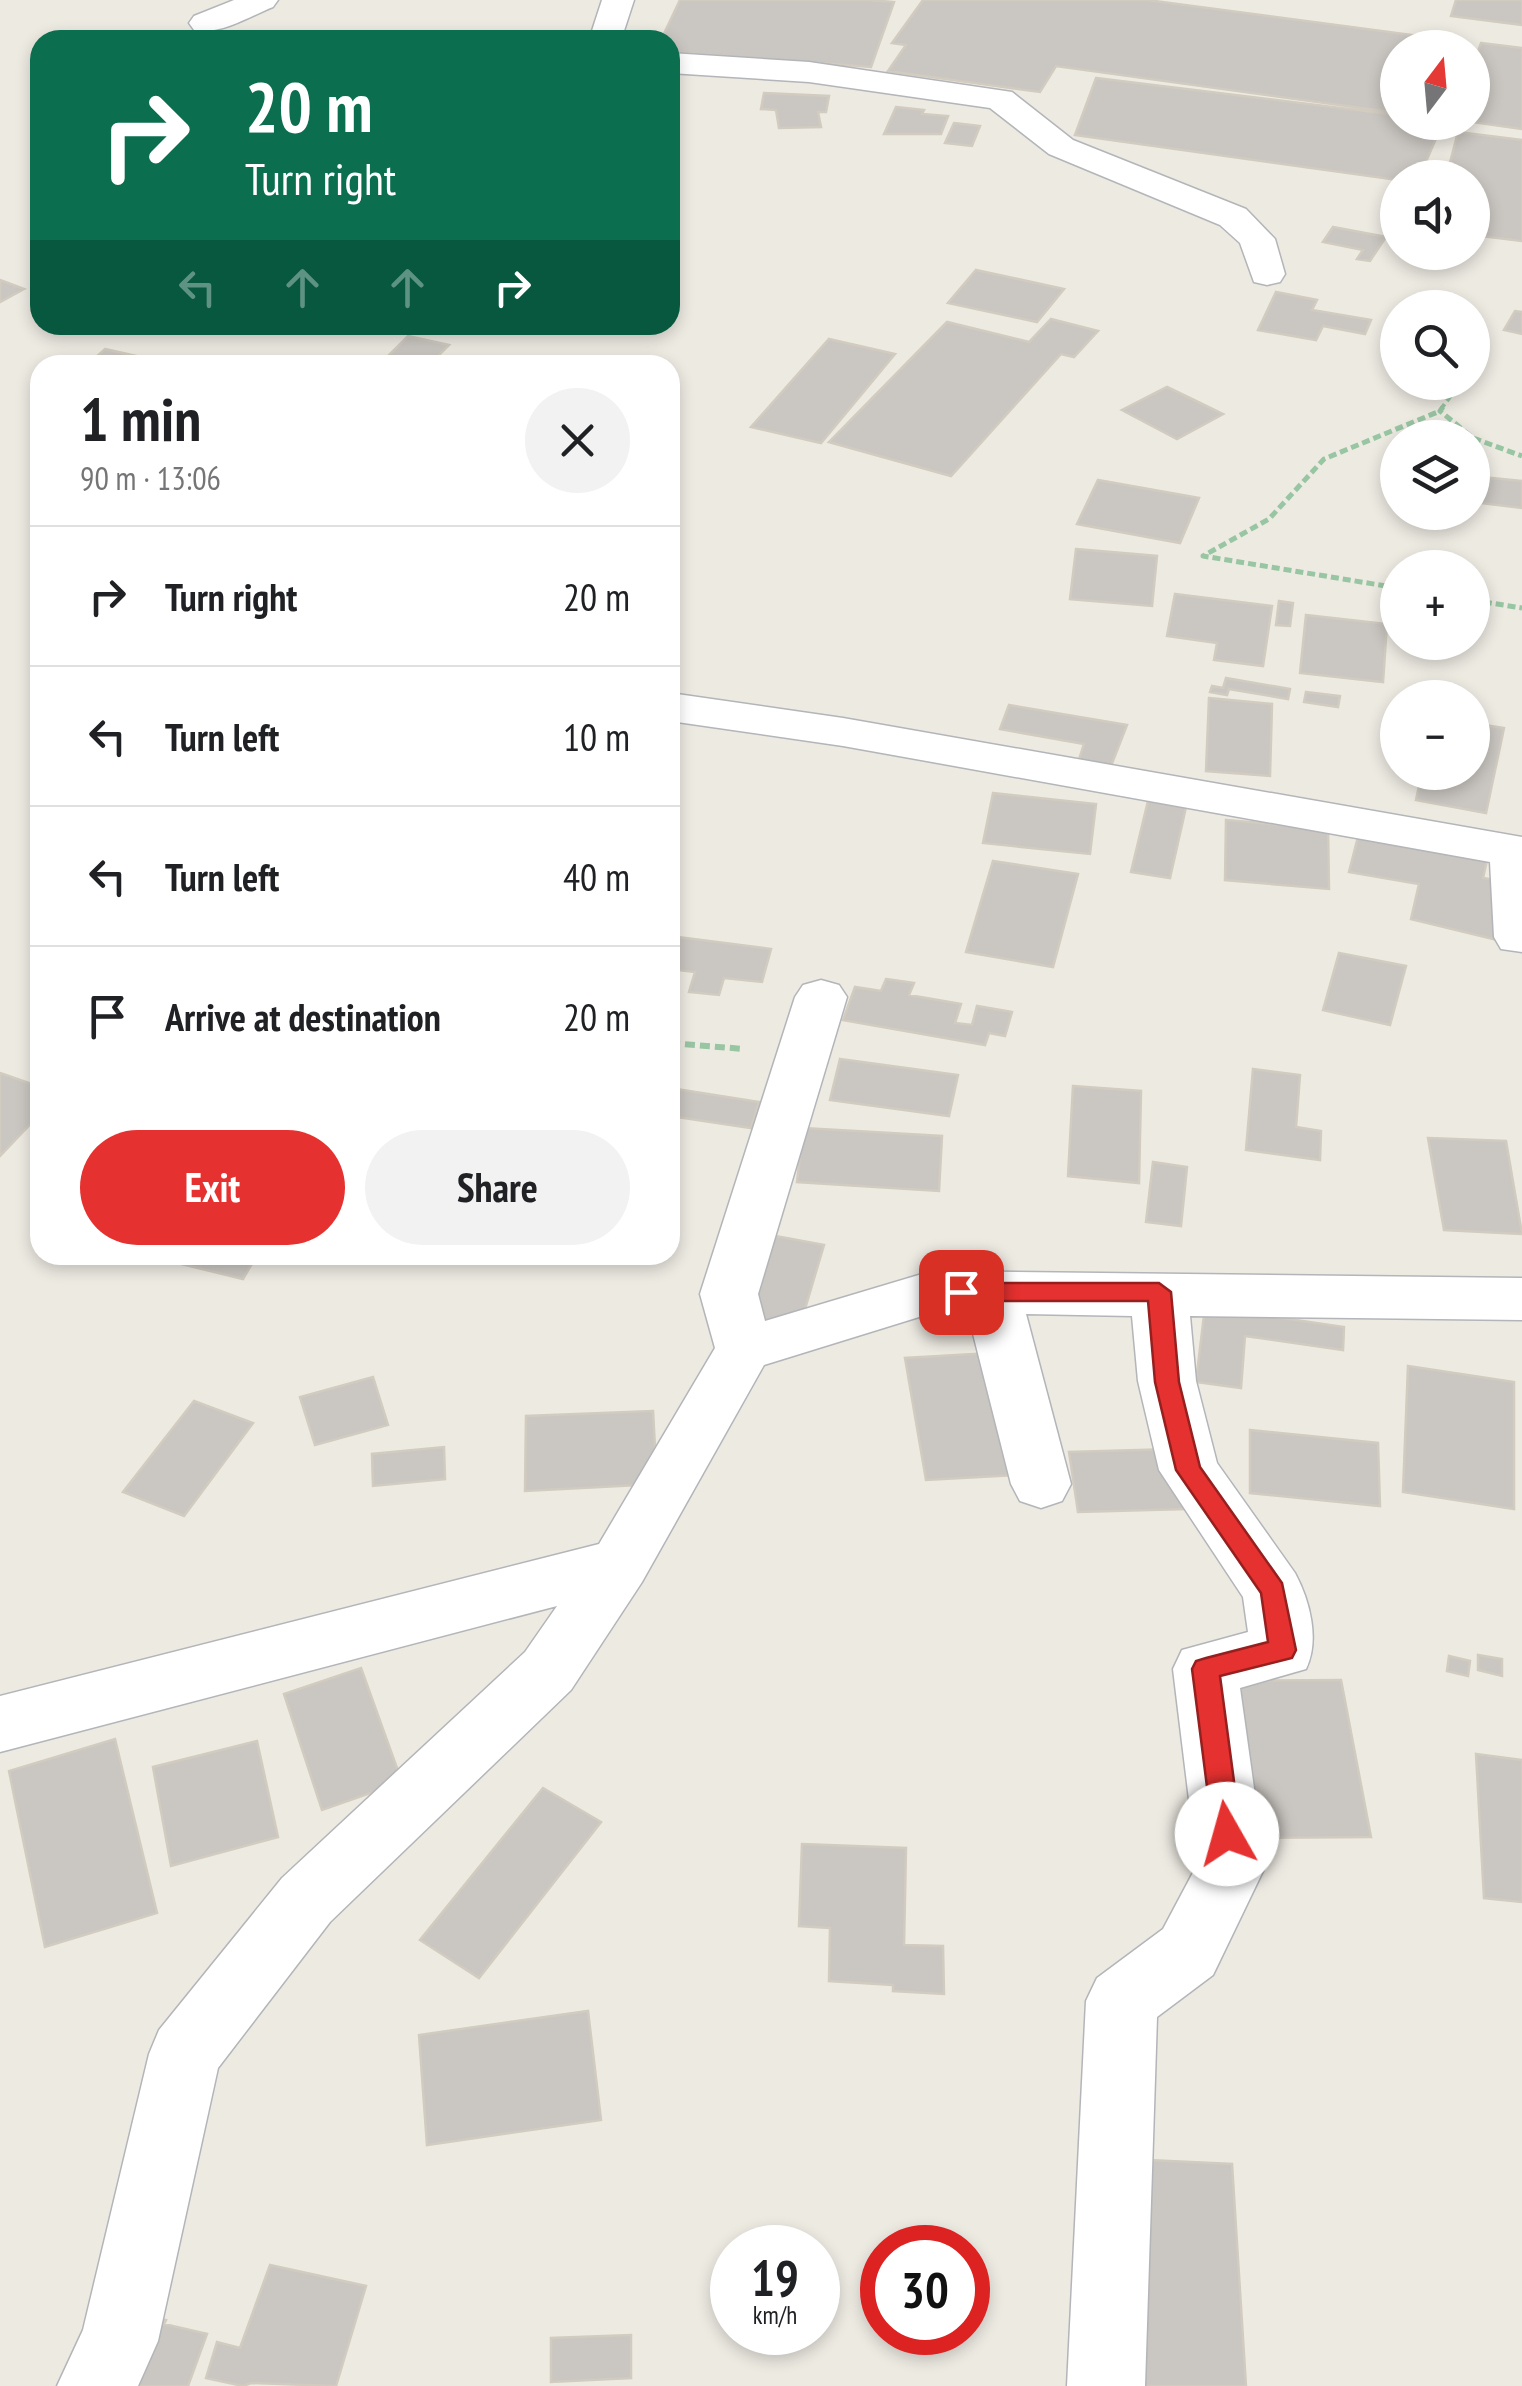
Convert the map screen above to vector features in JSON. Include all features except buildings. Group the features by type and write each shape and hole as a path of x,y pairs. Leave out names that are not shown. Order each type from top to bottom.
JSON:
{"street":[{"path":"205,23 262,0"},
{"path":"608,30 618,0"},
{"path":"680,64 809,72 1000,100 1062,147 1234,217 1257,239 1267,274"},
{"path":"680,708 862,735 1518,851 1518,937"},
{"path":"744,1349 730,1294 813,1020"},
{"path":"96,2386 119,2341 184,2054 306,1900 548,1671 620,1564 744,1349 932,1292 1522,1299"},
{"path":"991,1292 1041,1484"},
{"path":"1106,2386 1122,2002 1188,1952 1231,1868 1206,1669 1283,1650 1273,1590 1188,1470 1167,1382 1159,1292"},
{"path":"0,1724 620,1564"}],"path":[{"path":"1380,585 1202,556 1269,519 1324,458 1440,411 1448,400"},
{"path":"1440,411 1474,438 1522,456"},
{"path":"1490,603 1522,608"},
{"path":"680,1044 730,1050 813,1020"}],"route":[{"path":"961,1292 1159,1292 1167,1382 1188,1470 1273,1590 1283,1650 1206,1669 1227,1834"}]}
